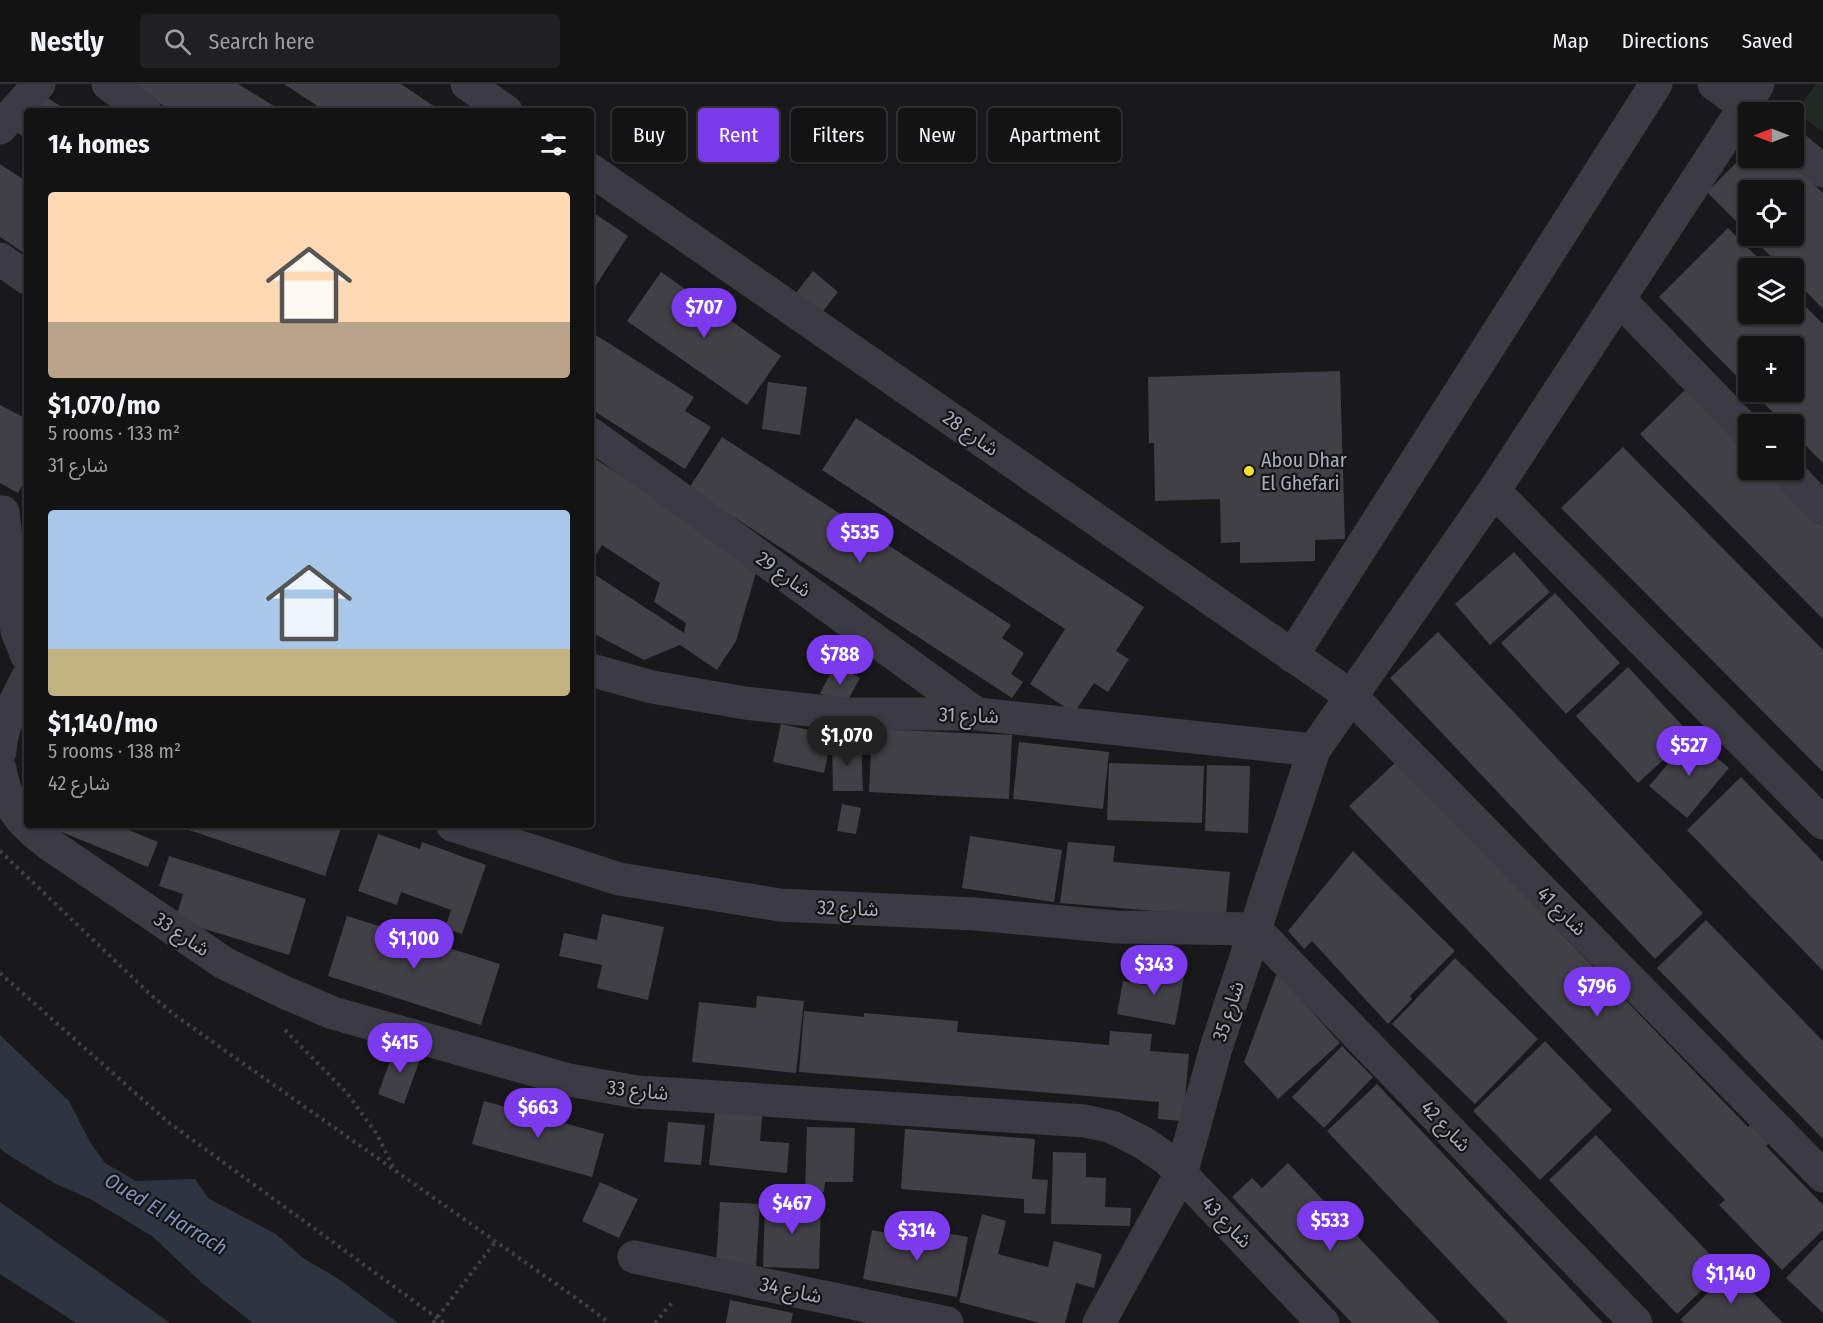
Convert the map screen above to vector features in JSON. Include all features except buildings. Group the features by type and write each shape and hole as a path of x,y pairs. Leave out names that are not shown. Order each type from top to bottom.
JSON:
{"street":[{"path":"0,128 39,84"},
{"path":"108,84 142,108"},
{"path":"467,84 502,108"},
{"path":"1292,656 1656,84"},
{"path":"1714,84 1752,101"},
{"name":"شارع 35","path":"1099,1323 1181,1174 1216,1048 1314,750 1494,491 1752,101"},
{"path":"1804,155 1823,171"},
{"name":"شارع 28","path":"594,172 1351,696"},
{"path":"0,258 24,276"},
{"path":"1619,299 1738,422"},
{"name":"شارع 29","path":"594,436 977,714"},
{"path":"1795,480 1823,509"},
{"path":"1494,491 1823,823"},
{"path":"10,512 17,632 24,649"},
{"name":"شارع 31","path":"594,671 652,687 846,714 977,714 1314,750"},
{"path":"0,751 0,741 8,718 24,684"},
{"name":"شارع 41","path":"1351,696 1823,1176"},
{"name":"شارع 33","path":"0,769 4,789 14,810 24,823"},
{"name":"شارع 33","path":"28,828 224,963 333,1013 535,1072 603,1087 671,1094 1085,1121 1112,1127 1142,1142 1167,1159 1181,1174"},
{"name":"شارع 32","path":"461,828 619,879 780,905 975,914 1116,927 1255,929"},
{"name":"شارع 42","path":"1255,929 1636,1323"},
{"name":"شارع 43","path":"1181,1174 1323,1323"},
{"name":"شارع 34","path":"634,1257 947,1323"}],"path":[{"path":"0,851 152,996 176,1016 609,1323"},
{"path":"0,973 168,1122 444,1323"},
{"path":"280,1026 346,1092 376,1133 395,1170"},
{"path":"434,1323 496,1241"}],"shaded area":[{"path":"1816,84 1823,84 1823,132 1804,118 1803,102"}],"water":[{"name":"Oued El Harrach","path":"0,1035 69,1101 90,1142 105,1163 136,1181 195,1179 209,1199 276,1234 303,1258 337,1278 398,1323 253,1323 202,1283 152,1236 92,1200 54,1183 7,1154 0,1148"},
{"path":"0,1202 170,1323 76,1323 0,1274"}],"place":[{"name":"Abou Dhar El Ghefari","path":"1249,471"}]}
